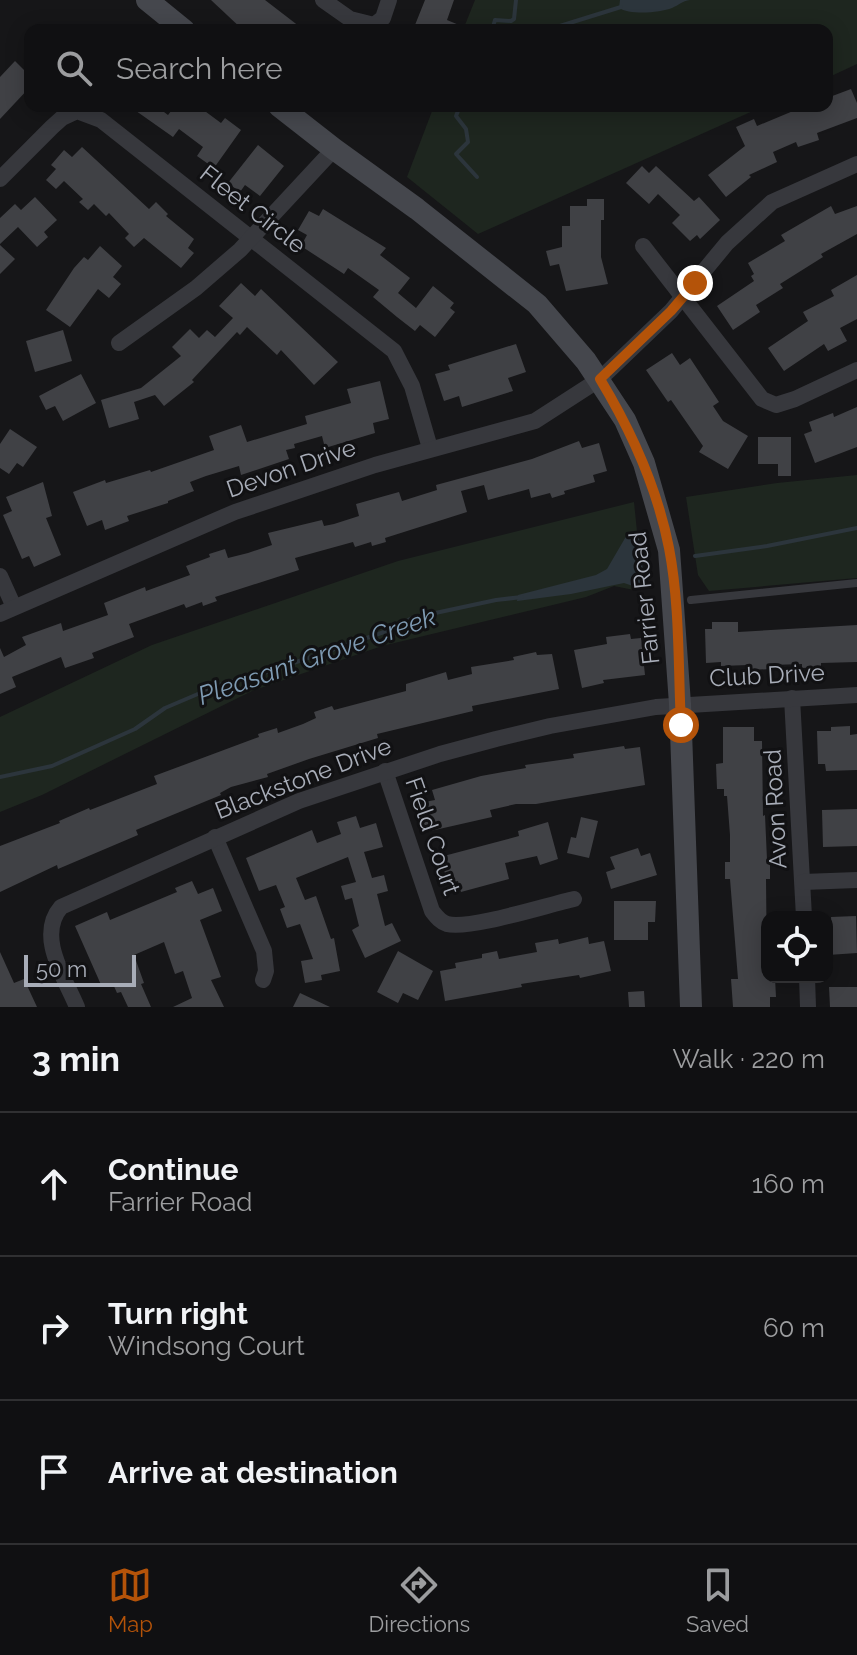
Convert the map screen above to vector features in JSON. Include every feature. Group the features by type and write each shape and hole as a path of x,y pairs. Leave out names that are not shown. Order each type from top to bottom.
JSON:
{"street":[{"path":"147,0 177,24"},
{"path":"323,0 361,24"},
{"path":"375,24 383,18 389,0"},
{"name":"Fleet Circle","path":"0,179 62,118 75,112"},
{"name":"Fleet Circle","path":"81,112 92,115 380,337 394,351 412,386 430,448"},
{"name":"Farrier Road","path":"287,112 537,304 600,379 625,420 658,504 669,550 680,704 691,1007"},
{"path":"119,343 196,288 252,239 334,149"},
{"name":"Devon Drive","path":"7,610 235,512 430,448 491,435 535,421 600,379 683,298 727,243 772,202 857,164"},
{"path":"643,246 762,399 776,405 857,370"},
{"path":"0,576 7,610"},
{"name":"Club Drive","path":"680,704 857,695"},
{"name":"Avon Road","path":"792,698 804,911"},
{"name":"Blackstone Drive","path":"77,1007 51,945 53,916 72,901 299,801 385,771 550,726 680,704"},
{"name":"Field Court","path":"385,771 432,911 439,920 448,924 469,923 574,899"},
{"path":"215,837 264,951 266,971 263,980"},
{"path":"803,882 857,880"},
{"path":"807,983 808,1007"}],"lane":[{"path":"691,600 857,583"}],"shaded area":[{"path":"475,0 857,0 857,64 833,75 833,24 465,24"},
{"path":"620,0 690,0 667,10 630,12 619,8"},
{"path":"432,112 751,112 478,234 407,177"},
{"path":"857,475 857,578 709,591 698,575 686,497"},
{"path":"634,502 642,581 634,590 614,586 586,597 382,646 252,691 42,795 0,812 0,717 152,645 398,561"},
{"path":"628,533 639,538 644,579 636,587 624,583 517,601 518,595 596,575 607,569"}],"building":[{"path":"211,0 265,0 296,24 237,24"},
{"path":"425,0 454,0 447,20 457,24 415,24"},
{"path":"15,61 24,70 24,93 0,119 0,77"},
{"path":"851,89 857,103 857,118 817,133 819,140 798,147 796,142 773,152 777,162 749,175 751,177 726,197 708,175 745,146 736,127 754,119 757,126 791,112 833,112 833,96"},
{"path":"138,112 164,112 168,115 170,112 206,112 221,123 225,118 241,130 214,168 197,156 203,147 179,129 173,137"},
{"path":"258,145 284,166 260,196 245,185 240,192 228,183"},
{"path":"82,147 149,209 156,202 168,214 166,216 194,239 188,248 194,253 181,268 144,238 134,247 125,238 129,234 109,213 106,216 94,204 88,210 79,202 83,199 64,181 56,189 46,180 56,169 51,165 64,150 72,157"},
{"path":"642,166 649,173 656,166 694,201 699,197 720,220 700,239 697,235 690,241 672,223 680,215 658,194 649,204 626,183"},
{"path":"35,197 57,220 44,232 48,237 37,247 18,227 0,244 0,218 15,204 21,210"},
{"path":"587,199 604,199 601,257 608,284 566,291 559,264 550,266 546,251 562,247 562,226 570,226 570,206 587,206"},
{"path":"831,206 835,214 857,206 857,234 821,254 823,257 780,284 783,288 756,305 760,312 733,330 717,306 754,281 748,263 785,241 781,235"},
{"path":"323,209 386,248 380,255 410,278 398,293 416,308 433,286 454,303 450,308 455,312 435,337 420,325 415,331 397,317 373,297 379,290 348,268 344,274 301,246 307,235 298,230 309,211 319,216"},
{"path":"0,245 15,259 0,274"},
{"path":"100,246 122,266 113,277 121,284 109,298 98,289 70,327 46,310 74,268 84,257 88,260"},
{"path":"857,275 857,319 840,328 847,341 828,351 824,344 784,371 768,348 808,321 803,312 834,296 831,290"},
{"path":"241,283 255,296 261,289 338,362 314,385 281,350 277,355 247,327 240,335 237,332 192,380 194,382 164,406 155,395 134,402 139,419 109,428 101,400 141,388 181,356 172,347 190,329 199,338 207,330 215,337 233,318 219,306"},
{"path":"63,330 72,361 35,372 26,341"},
{"path":"516,344 526,372 508,378 513,391 462,407 459,396 444,401 435,374 450,370 448,365"},
{"path":"672,353 680,365 690,358 719,402 713,406 723,421 748,436 728,469 699,452 703,446 646,370"},
{"path":"81,374 96,403 63,421 55,406 46,410 39,396"},
{"path":"380,381 389,419 373,423 375,433 325,448 322,436 294,444 295,448 286,450 289,459 241,475 239,466 206,476 190,482 194,491 127,516 129,521 105,530 102,520 87,526 73,492 105,480 106,483 151,472 214,450 209,436 241,425 247,442 307,424 305,416 351,403 347,389"},
{"path":"857,407 857,447 815,463 804,434 812,431 809,422 833,413 834,417"},
{"path":"10,429 37,447 23,467 17,463 9,474 0,468 0,444"},
{"path":"758,437 791,437 791,476 778,476 778,464 758,464"},
{"path":"579,441 582,448 599,443 607,471 593,475 595,482 552,498 550,493 531,498 529,489 488,500 484,485 461,491 467,512 385,538 386,542 372,546 371,542 355,547 353,542 295,558 299,570 215,597 217,601 203,606 202,602 186,608 184,604 129,624 134,637 92,653 94,658 65,668 61,657 12,677 16,687 0,694 0,648 4,657 26,645 22,637 61,623 63,631 108,615 104,603 145,587 146,591 190,575 186,566 210,557 209,554 225,549 228,558 248,553 272,545 268,533 322,520 324,526 334,524 359,516 356,504 399,492 402,501 437,490 436,485 532,459"},
{"path":"43,482 52,516 46,518 61,555 34,567 29,556 22,559 3,515 12,511 6,497"},
{"path":"712,622 738,622 738,632 857,625 857,662 821,663 821,667 802,668 802,664 772,665 772,669 748,670 748,665 706,663 705,629 712,629"},
{"path":"630,634 631,639 641,638 645,675 603,680 604,683 582,688 574,650 607,644 606,637"},
{"path":"536,652 537,655 552,654 559,689 472,706 473,711 377,734 378,738 231,787 221,795 136,830 138,835 58,869 57,865 0,892 0,846 60,823 89,808 157,784 154,776 259,737 258,734 277,728 278,733 303,724 316,718 314,712 332,706 334,710 406,691 406,684 446,672 448,680 472,674 471,667 514,660 513,657"},
{"path":"850,726 850,735 857,734 857,770 826,771 825,764 818,764 817,731"},
{"path":"723,727 754,727 754,741 762,741 763,816 767,860 770,860 770,879 766,879 766,911 761,911 761,983 775,983 776,997 770,997 770,1007 733,1007 731,979 738,979 730,879 725,879 725,862 730,862 730,835 727,796 724,796 724,789 717,789 716,764 723,763"},
{"path":"624,746 625,749 640,747 645,785 536,804 516,804 490,810 492,817 426,832 419,803 435,800 432,790 481,776 526,768 525,765 574,758 573,754"},
{"path":"857,809 857,846 823,847 822,810"},
{"path":"356,816 360,828 376,823 383,847 364,852 372,878 384,875 388,891 377,894 385,926 392,923 401,941 365,958 352,930 359,926 352,898 345,900 341,886 356,882 348,857 296,878 305,900 316,896 331,939 334,938 340,971 321,975 322,980 305,983 301,961 313,959 300,924 287,928 280,909 285,907 276,885 259,891 246,858 312,830 317,843 341,834 337,822"},
{"path":"581,817 598,821 589,858 567,853 571,837 576,838"},
{"path":"548,822 558,859 540,865 537,856 505,863 509,879 461,892 458,881 448,883 440,857 519,836 518,831"},
{"path":"638,848 641,856 650,853 657,875 611,889 606,872 615,869 610,857"},
{"path":"192,881 198,894 213,888 222,911 200,920 221,977 211,980 224,1007 173,1007 192,998 183,971 175,974 164,942 134,955 151,1007 128,1007 113,984 102,987 75,926 107,912 110,920 177,892 175,888"},
{"path":"614,901 656,901 655,922 648,922 648,940 614,940"},
{"path":"856,916 857,953 833,955 833,917"},
{"path":"588,937 589,944 604,941 611,971 580,978 579,975 521,984 522,987 445,1001 440,971 456,968 455,963 482,958 482,954 497,951 499,959 537,952 535,943 558,939 559,944"},
{"path":"398,951 433,971 418,1000 403,993 398,1003 377,992"},
{"path":"0,952 14,983 24,979 37,1007 0,1007"},
{"path":"829,987 857,987 857,1007 830,1007"},
{"path":"644,991 645,1007 629,1007 628,992"},
{"path":"300,993 330,1007 293,1007"}],"waterway":[{"path":"494,24 495,20 514,19 516,0"},
{"path":"566,24 621,7"},
{"path":"458,112 456,116 466,129 468,142 456,154 477,177"},
{"name":"Pleasant Grove Creek","path":"695,556 767,546 857,528"},
{"name":"Pleasant Grove Creek","path":"0,777 52,766 135,729 165,708 219,685 390,630 412,618 522,597"}],"route":[{"path":"681,725 669,550 644,463 625,420 600,379 671,311 695,283"}]}
